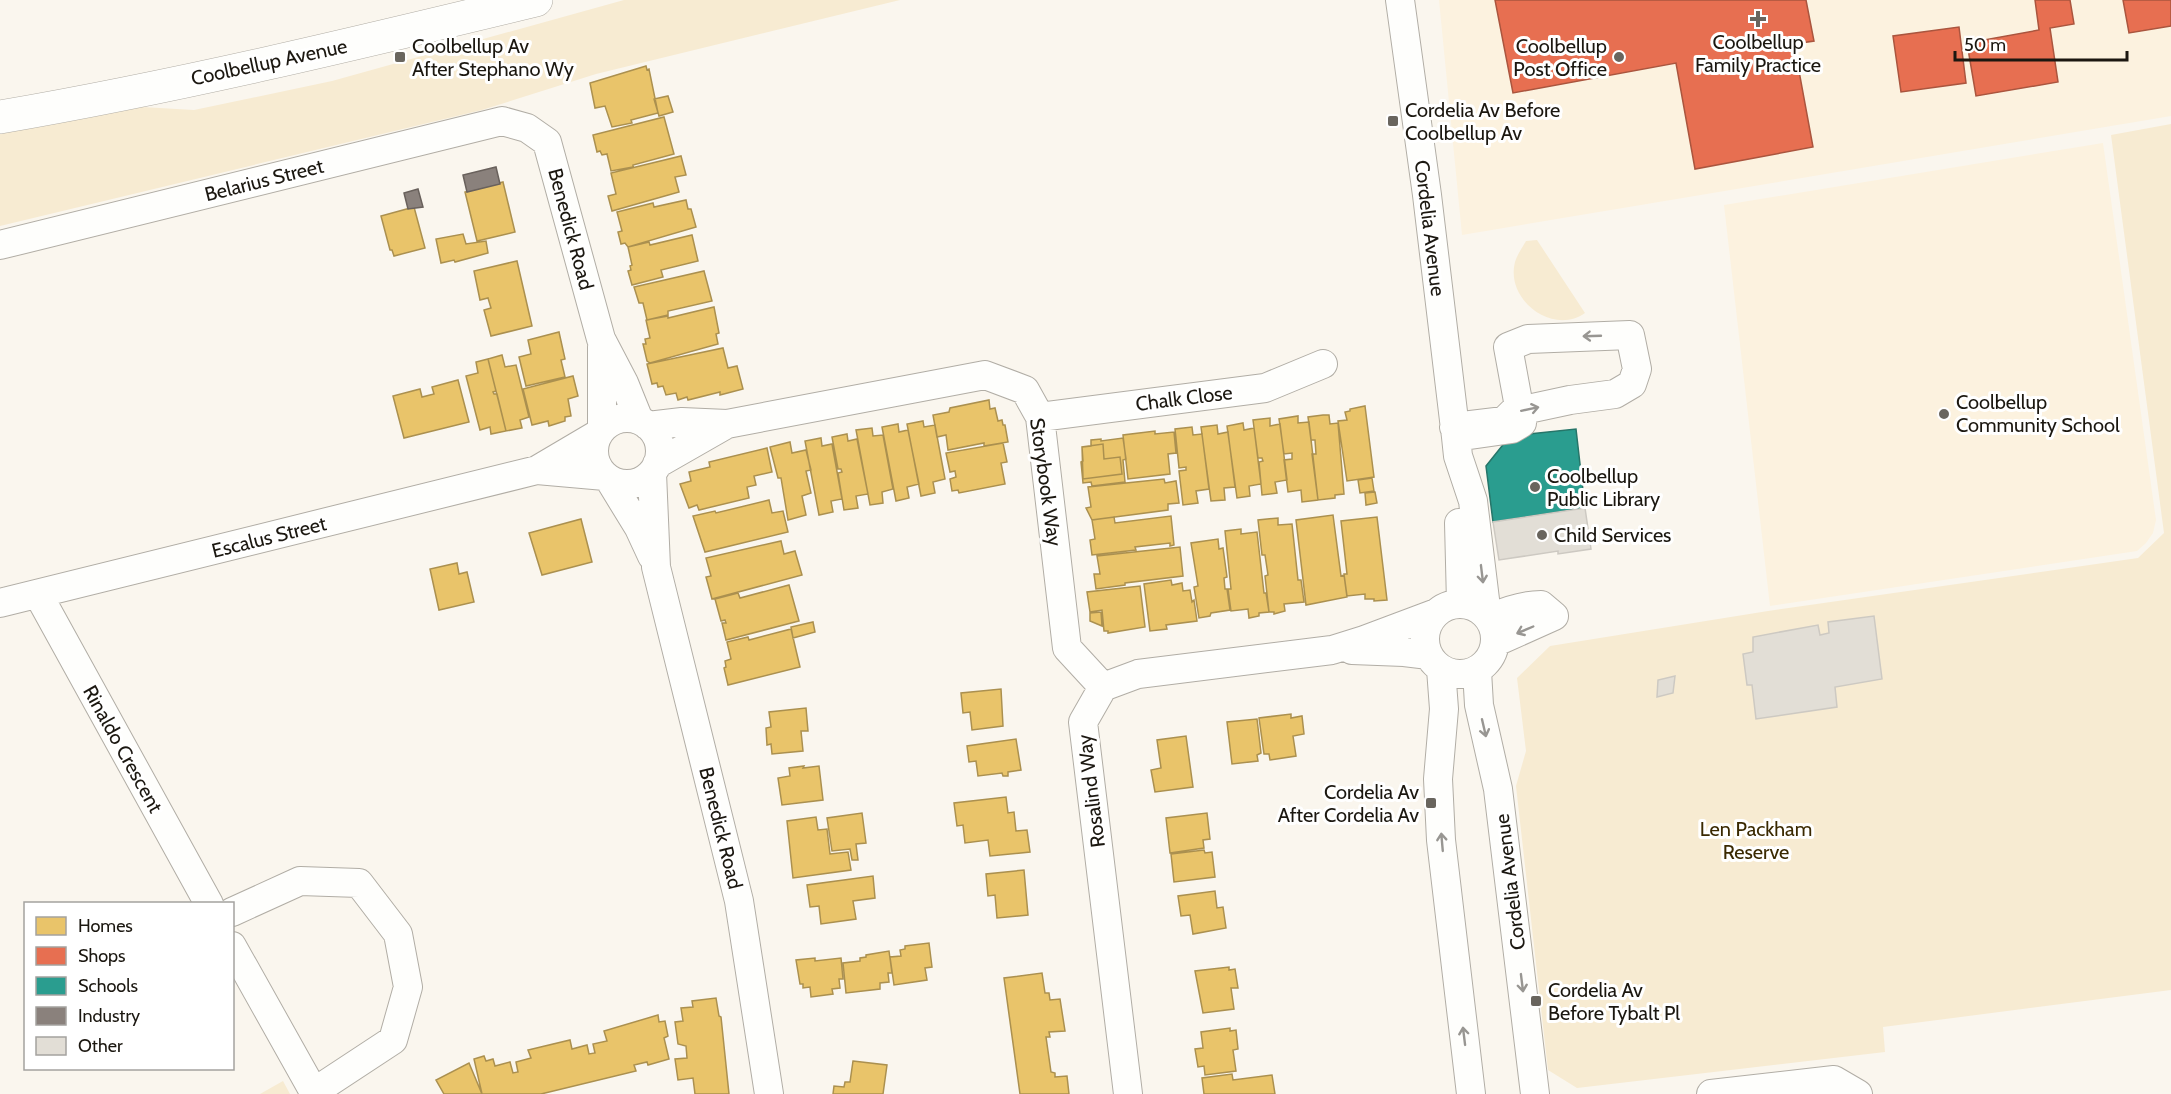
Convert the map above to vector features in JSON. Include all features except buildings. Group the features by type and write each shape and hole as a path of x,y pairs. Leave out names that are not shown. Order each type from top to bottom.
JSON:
{"street":[{"name":"Coolbellup Avenue","path":"0,117 107,97 412,30 536,0"},
{"name":"Cordelia Avenue","path":"1400,0 1427,195 1456,440"},
{"name":"Belarius Street","path":"0,245 502,121 527,128"},
{"name":"Benedick Road","path":"527,128 547,142 601,339"},
{"path":"601,339 644,423 655,434 659,443 660,454 655,468 656,567"},
{"path":"601,339 600,432 594,445 594,456 598,467 639,528 656,567"},
{"name":"Chalk Close","path":"1040,417 1265,388 1323,364"},
{"name":"Storybook Way","path":"728,424 985,375 1025,390 1040,417 1067,648 1103,687"},
{"path":"1456,440 1504,421 1513,412 1519,411"},
{"path":"537,470 600,432 609,422 619,419 629,418 644,423 728,424"},
{"path":"537,470 607,478 618,483 636,483 655,468 728,424"},
{"path":"1456,440 1456,499 1461,542 1449,608 1429,622 1425,633 1425,644 1435,662 1444,709 1438,779 1441,840 1471,1094"},
{"path":"1103,687 1138,674 1332,650 1404,652 1435,662 1459,675 1477,671 1483,667 1492,656 1491,626 1473,501 1456,440"},
{"name":"Escalus Street","path":"0,603 537,470"},
{"name":"Benedick Road","path":"656,567 739,901 769,1094"},
{"name":"Rinaldo Crescent","path":"38,594 208,902"},
{"path":"1332,650 1449,608 1472,605 1491,626"},
{"path":"1491,626 1505,611 1532,605 1541,605 1554,616"},
{"name":"Cordelia Avenue","path":"1477,671 1479,705 1498,789 1535,1094"},
{"name":"Rosalind Way","path":"1103,687 1083,722 1128,1094"},
{"path":"234,911 300,881 359,883 398,933 408,987 393,1040 315,1093 234,950"},
{"path":"1711,1094 1834,1080 1858,1094"}],"shaded area":[{"path":"1439,0 2171,0 2171,116 1462,235"},
{"name":"Coolbellup Community School","path":"2103,143 2156,520 2153,533 2146,543 2137,551 1770,606 1724,205"}],"green space":[{"path":"624,0 900,0 596,74 482,110 0,226 0,132 142,107 194,110 332,81"},
{"name":"Len Packham Reserve","path":"2171,124 2171,990 1883,1027 1885,1052 1577,1088 1548,1070 1516,786 1526,751 1517,678 1550,646 1768,611 2138,558 2164,533 2111,135"},
{"path":"1537,240 1585,313 1572,319 1559,320 1546,317 1524,301 1517,289 1514,276 1515,262 1526,241"},
{"path":"283,1081 290,1094 260,1094"}],"place":[{"name":"Coolbellup Family Practice","path":"1758,19"},
{"name":"Coolbellup Av After Stephano Wy","path":"400,57"},
{"name":"Coolbellup Post Office","path":"1619,57"},
{"name":"Cordelia Av Before Coolbellup Av","path":"1393,121"},
{"name":"Coolbellup Community School","path":"1944,414"},
{"name":"Coolbellup Public Library","path":"1535,487"},
{"name":"Child Services","path":"1542,535"},
{"name":"Cordelia Av After Cordelia Av","path":"1431,803"},
{"name":"Cordelia Av Before Tybalt Pl","path":"1536,1001"}]}
